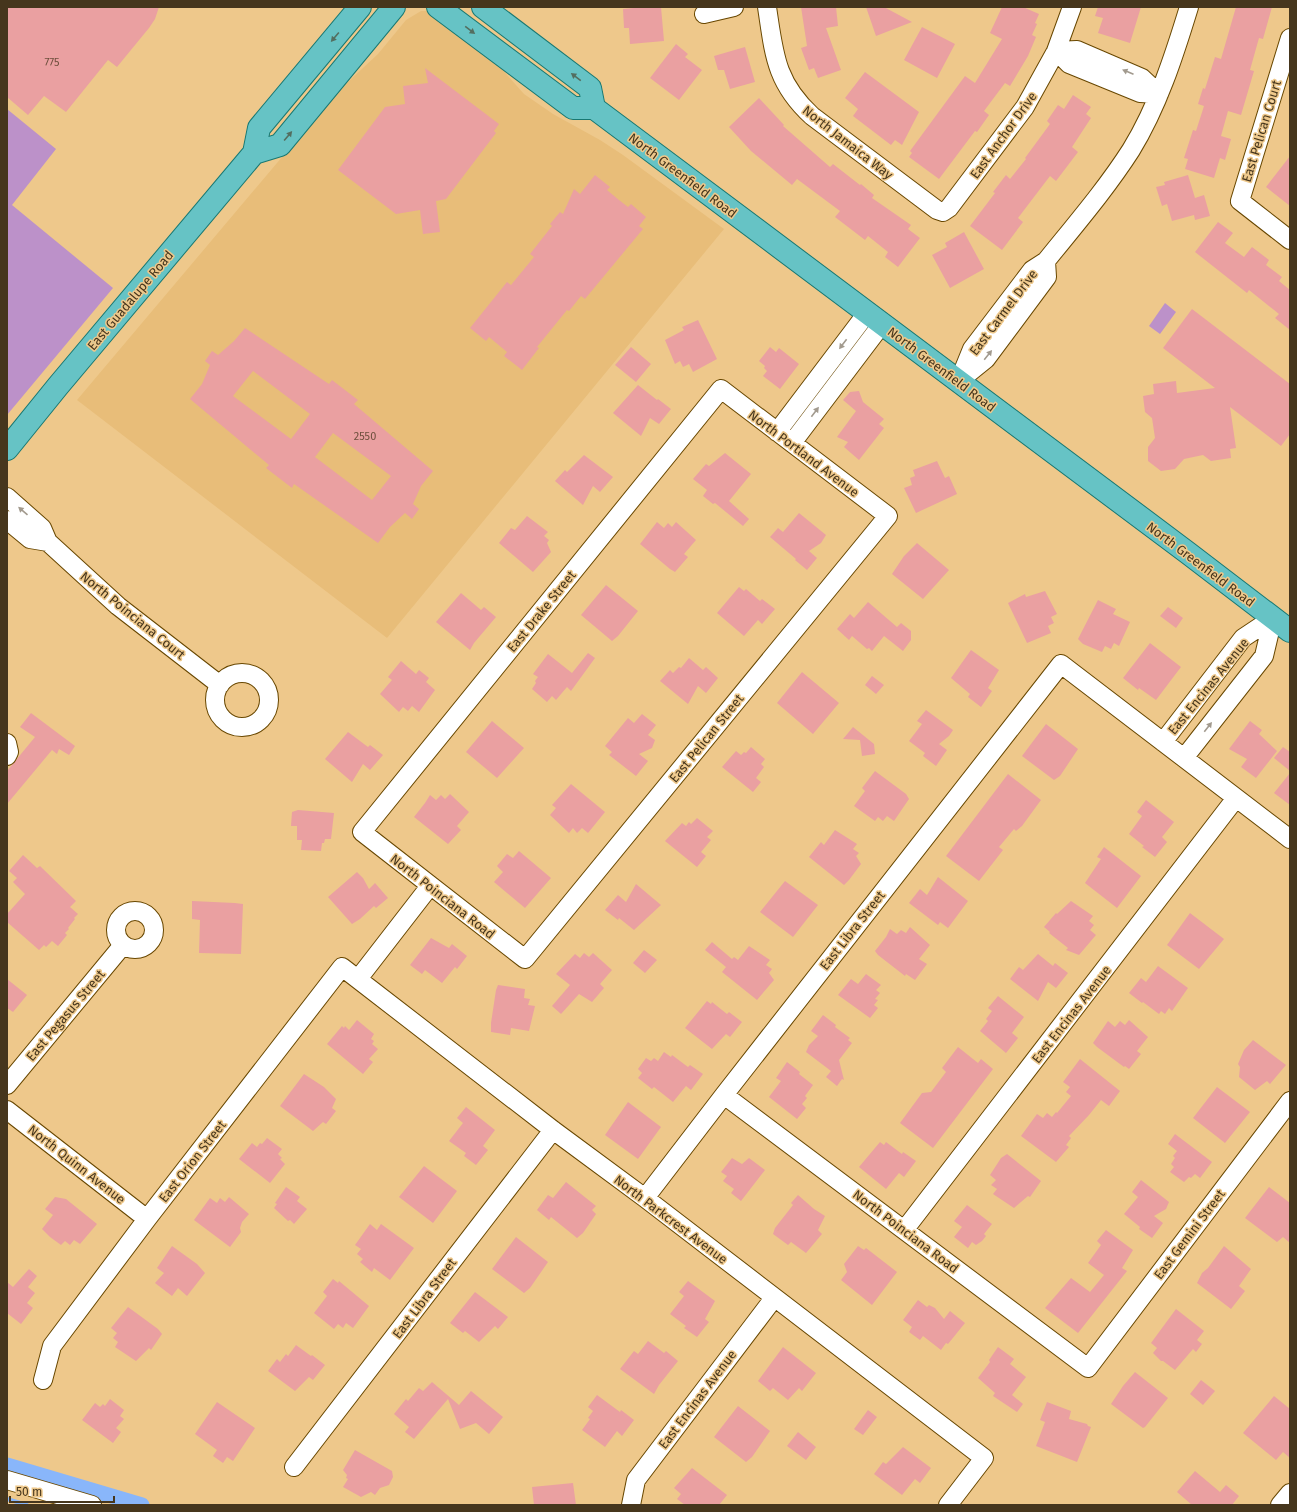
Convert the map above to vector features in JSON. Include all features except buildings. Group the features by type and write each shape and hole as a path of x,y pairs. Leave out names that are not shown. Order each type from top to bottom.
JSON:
{"main road":[{"name":"East Guadalupe Road","path":"7,449 63,380 254,153 259,128 360,7"},
{"path":"254,153 280,145 394,7"},
{"path":"438,7 573,108 594,108 590,88 483,7"},
{"name":"North Greenfield Road","path":"594,108 874,319 959,381 1290,632"}],"street":[{"path":"704,14 734,7"},
{"name":"North Jamaica Way","path":"767,7 777,65 791,93 800,105 812,116 937,210 943,212"},
{"name":"East Anchor Drive","path":"943,212 949,208 1026,107 1056,51 1072,7"},
{"name":"East Carmel Drive","path":"959,381 986,359 1047,277 1046,261 1112,177 1131,150 1147,121 1159,94 1172,61 1189,7"},
{"name":"East Pelican Court","path":"1290,38 1287,57 1240,201 1290,240"},
{"path":"1056,51 1069,64 1126,88 1140,93 1159,94"},
{"path":"777,432 874,319"},
{"path":"792,443 874,319"},
{"name":"North Portland Avenue","path":"721,390 888,516"},
{"name":"East Drake Street","path":"362,832 721,390"},
{"name":"North Poinciana Court","path":"7,497 42,528 48,542 118,606 220,685"},
{"name":"East Pelican Street","path":"525,959 888,516"},
{"path":"7,520 30,539 48,542"},
{"name":"East Encinas Avenue","path":"1163,742 1243,638 1272,618"},
{"name":"East Encinas Avenue","path":"1184,758 1264,656 1272,618"},
{"name":"East Libra Street","path":"645,1198 1060,664 1163,742"},
{"path":"1163,742 1290,839"},
{"path":"7,743 9,752 7,756"},
{"name":"East Encinas Avenue","path":"905,1230 1236,798"},
{"name":"North Poinciana Road","path":"362,832 525,959"},
{"path":"358,979 430,886"},
{"name":"East Pegasus Street","path":"7,1085 123,945"},
{"name":"East Orion Street","path":"43,1380 52,1346 147,1219 342,966 358,979"},
{"name":"North Parkcrest Avenue","path":"358,979 553,1130 645,1198 984,1458 948,1505"},
{"name":"North Poinciana Road","path":"724,1095 1088,1368"},
{"name":"East Gemini Street","path":"1088,1368 1290,1101"},
{"name":"North Quinn Avenue","path":"7,1110 147,1219"},
{"name":"East Libra Street","path":"294,1467 553,1130"},
{"name":"East Encinas Avenue","path":"631,1505 636,1480 774,1298"},
{"path":"7,1480 92,1505"},
{"path":"1280,1505 1290,1493"}],"shaded area":[{"path":"421,11 428,11 433,14 491,57 524,94 553,114 600,140 623,155 724,229 387,638 77,400 336,93 378,54 406,20"},
{"path":"7,109 56,149 12,205 113,288 7,415"},
{"path":"1165,303 1176,312 1160,334 1149,326"}],"waterway":[{"path":"7,1465 142,1505"},
{"path":"7,1499 27,1505"}]}
